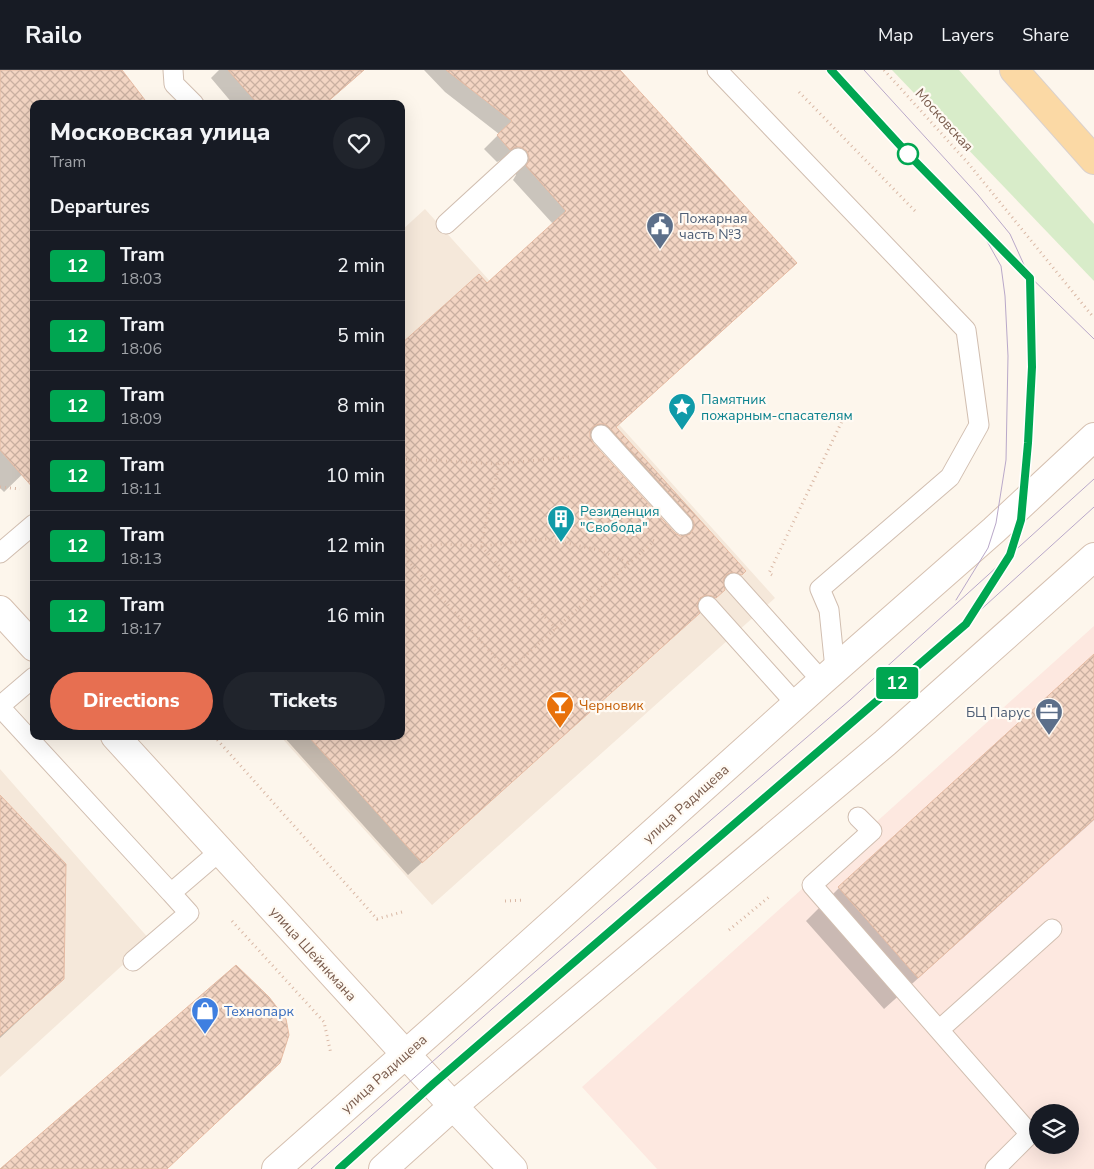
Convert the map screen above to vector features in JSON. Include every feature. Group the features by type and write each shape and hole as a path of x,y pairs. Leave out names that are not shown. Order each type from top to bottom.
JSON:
{"main road":[{"path":"1014,70 1094,160"}],"street":[{"name":"улица Радищева","path":"276,1169 796,704 994,530 1094,437"},
{"path":"383,1169 453,1106 885,743 1094,556"},
{"path":"0,610 30,643"},
{"name":"улица Шейнкмана","path":"119,740 453,1106 513,1169"}],"lane":[{"path":"173,70 174,84 190,100"},
{"path":"717,70 966,330 979,424 950,477 820,589 829,610 829,675"},
{"path":"446,224 518,158"},
{"path":"602,435 682,525"},
{"path":"0,553 30,527"},
{"path":"734,583 829,675"},
{"path":"708,606 796,704"},
{"path":"30,680 0,706 30,739"},
{"path":"31,740 189,913 133,961"},
{"path":"858,816 872,832 812,885 1030,1134 995,1169"},
{"path":"171,893 220,851"},
{"path":"939,1030 1052,929"}],"path":[{"name":"Московская","path":"884,70 968,163 1094,318"},
{"path":"799,92 917,213"},
{"path":"770,573 843,418"},
{"path":"405,459 499,464 578,456 602,435"},
{"path":"578,456 584,463"},
{"path":"481,546 499,464"},
{"path":"0,487 20,489"},
{"path":"405,556 508,671 654,541 647,534"},
{"path":"405,552 417,547 443,544 481,546 547,539 599,550 630,563"},
{"path":"481,546 556,629"},
{"path":"218,740 377,919 402,912"},
{"path":"730,930 769,897"},
{"path":"227,915 324,1022 331,1054"}],"shaded area":[{"name":"Резиденция \"Свобода\"","path":"425,209 775,598 432,905 284,740 405,740 405,227"},
{"path":"1094,626 1094,1169 657,1169 582,1087"},
{"path":"0,769 150,940 0,1077"}],"green space":[{"path":"892,70 959,70 1094,224 1094,281"}],"building":[{"path":"0,70 122,70 145,100 30,100 30,484 0,450"},
{"path":"228,70 364,70 330,100 254,100"},
{"name":"Резиденция \"Свобода\"","path":"446,70 620,70 797,263 616,427 746,571 742,575 732,572 726,575 723,580 725,590 716,598 706,595 700,598 697,608 700,613 422,863 312,740 405,740 405,340 479,274 487,283 566,211 526,166 529,161 527,151 521,147 515,147 510,150 497,135 512,121","holes":["605,424 691,517 694,522 694,528 690,534 680,536 675,533 593,443 590,431 594,426"]},
{"name":"БЦ Парус","path":"1094,654 1094,819 918,978 838,887"},
{"path":"0,795 66,864 64,979 0,1036"},
{"path":"236,965 269,997 286,1019 289,1035 280,1063 167,1169 0,1169"}],"tram line":[{"path":"831,70 908,154 979,227 1094,339"},
{"name":"12","path":"339,1169 433,1084 966,624 1010,555 1021,520 1028,443 1032,367 1030,278 908,154 831,70"},
{"path":"864,70 978,195 1010,234 1030,278 1032,367 1028,443 1021,520 1011,555"},
{"path":"956,600 988,548 996,523 1006,460 1008,356 1005,296 1001,266 979,227"},
{"path":"311,1169 492,1009 850,700 1094,479"},
{"path":"339,1169 433,1084 965,624 1094,507"},
{"path":"974,611 1001,569"}],"place":[{"name":"Пожарная часть №3","path":"660,250"},
{"name":"Памятник пожарным-спасателям","path":"682,431"},
{"name":"Резиденция \"Свобода\"","path":"561,543"},
{"name":"Черновик","path":"560,729"},
{"name":"БЦ Парус","path":"1049,736"},
{"name":"Технопарк","path":"205,1035"}]}
